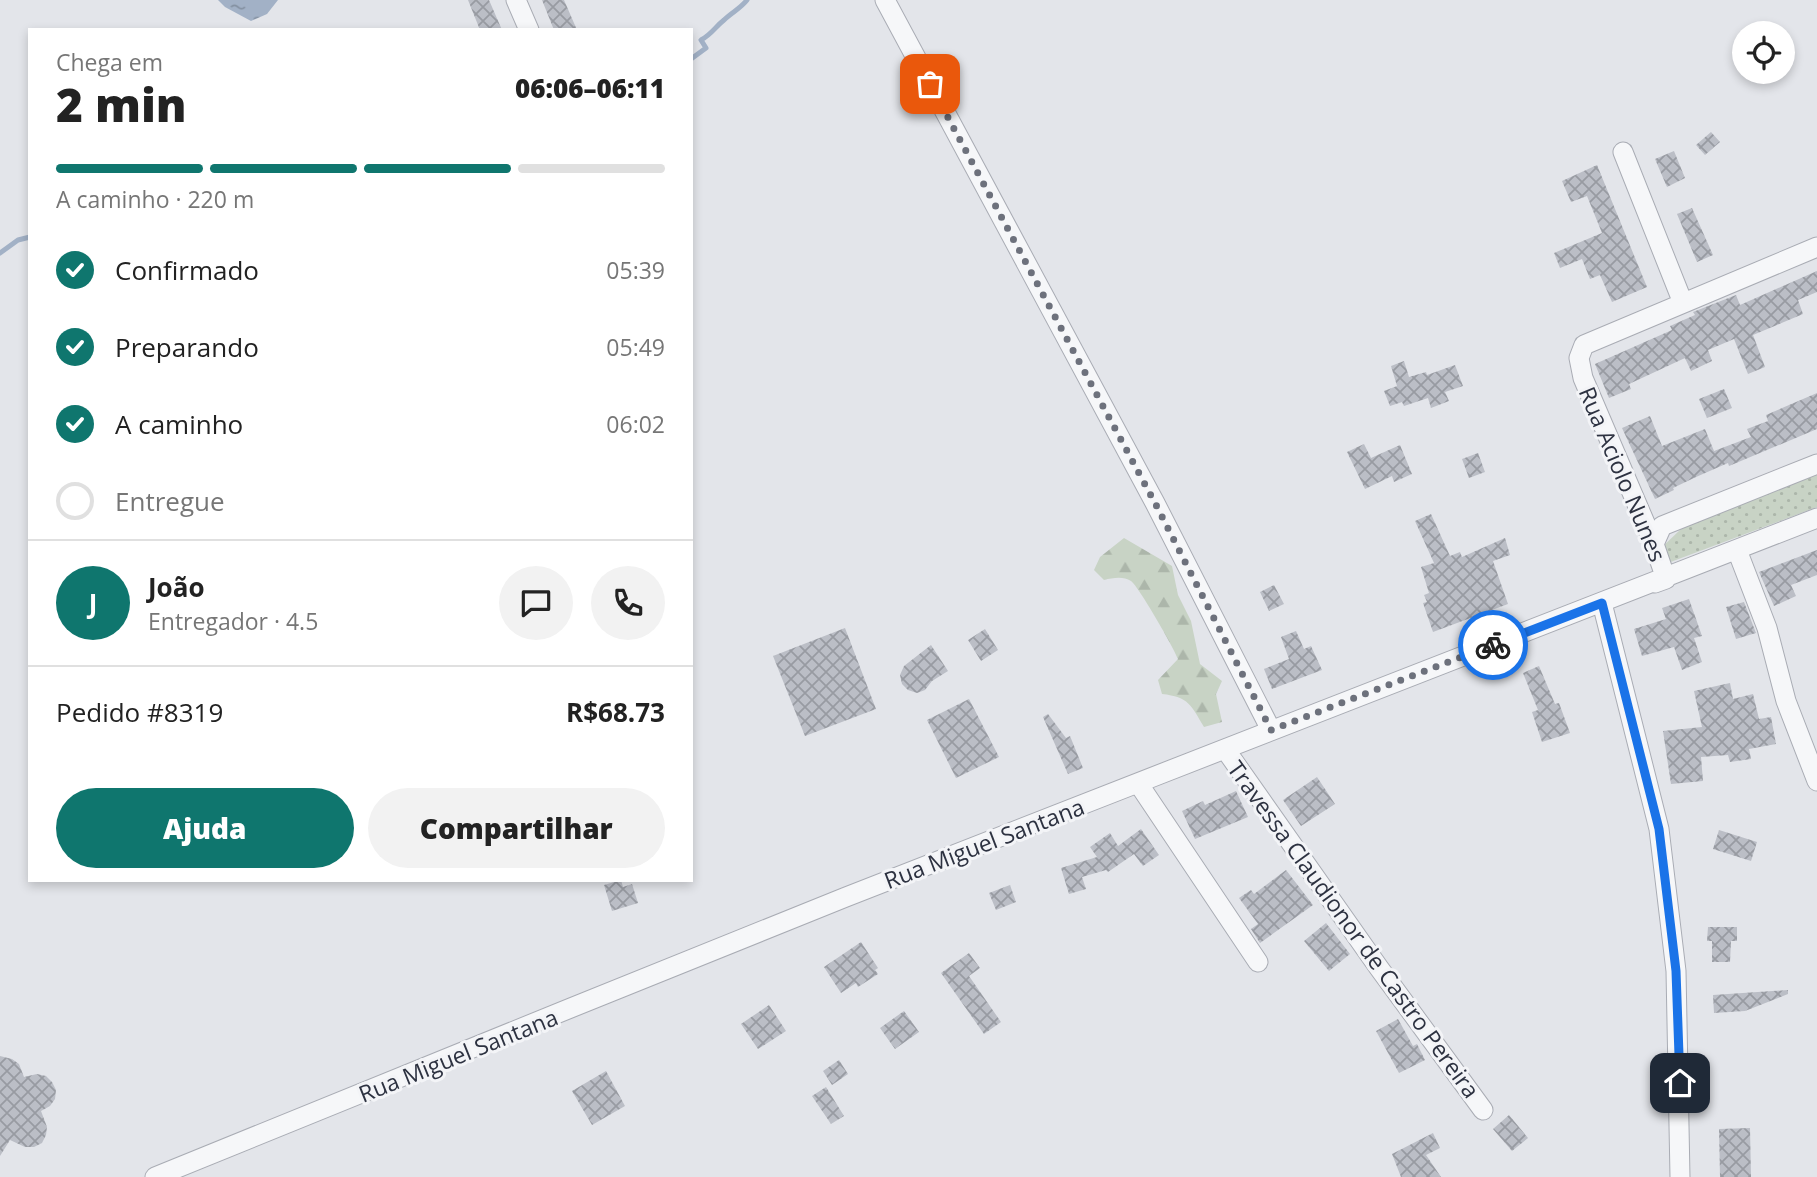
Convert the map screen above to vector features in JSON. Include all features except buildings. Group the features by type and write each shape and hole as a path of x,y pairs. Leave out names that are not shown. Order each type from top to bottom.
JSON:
{"street":[{"path":"516,0 528,28"},
{"path":"885,0 1161,514 1271,730"},
{"path":"1623,152 1683,303 1817,247"},
{"name":"Rua Aciolo Nunes","path":"1602,603 1666,579 1654,544 1583,378 1579,358 1584,345 1683,303"},
{"path":"1654,544 1662,526 1817,464"},
{"name":"Rua Miguel Santana","path":"155,1177 202,1169 830,904 1817,518"},
{"path":"1737,550 1767,628 1786,701 1817,781"},
{"path":"1602,603 1659,829 1676,971 1680,1177"},
{"name":"Travessa Claudionor de Castro Pereira","path":"1226,749 1371,957 1483,1110"},
{"path":"1138,783 1258,962"}],"green space":[{"path":"1817,469 1817,507 1668,563 1661,548 1680,530 1708,513"},
{"path":"1124,538 1172,566 1178,595 1191,621 1200,664 1222,681 1216,694 1222,722 1204,727 1188,703 1178,697 1162,694 1158,680 1178,659 1170,643 1131,581 1121,578 1104,580 1094,570 1100,557"}],"water":[{"path":"218,0 278,0 267,14 251,21 225,7"}],"waterway":[{"path":"693,58 706,48 701,40 747,0"},
{"path":"0,253 18,240 28,238"}],"way so far":[{"path":"930,84 1223,631 1271,730 1493,645"}],"route":[{"path":"1493,645 1602,603 1659,829 1676,971 1680,1083"}]}
